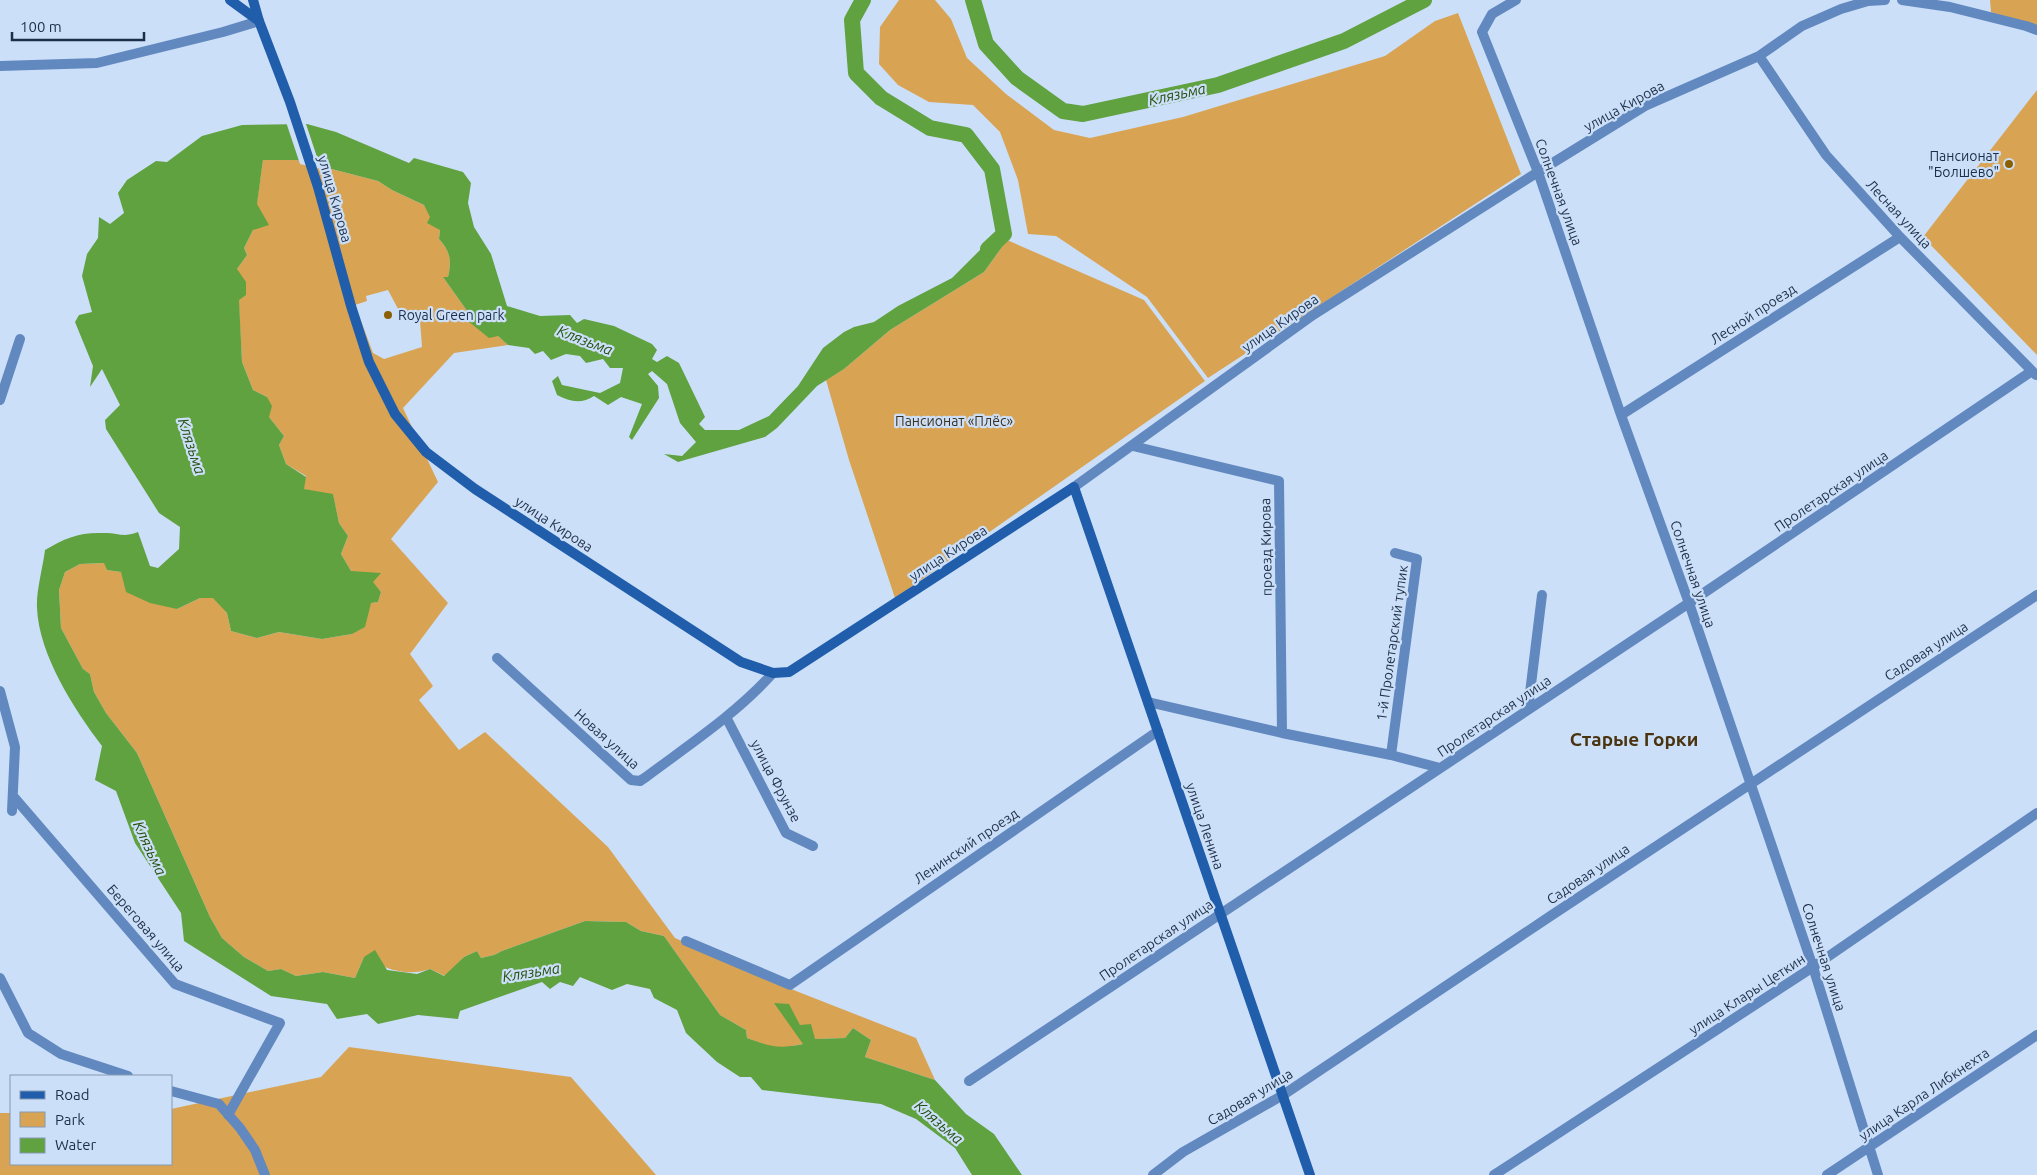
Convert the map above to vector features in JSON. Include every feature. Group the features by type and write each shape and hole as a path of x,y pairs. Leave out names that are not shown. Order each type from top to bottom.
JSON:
{"street":[{"path":"230,0 259,21"},
{"name":"улица Кирова","path":"254,0 259,21 290,102 318,187 350,306 369,362 395,414 426,452 476,489 741,662 773,674 789,672 804,664 1133,446 1313,315 1645,106 1759,56 1802,26 1841,8 1868,1 1884,0"},
{"name":"Солнечная улица","path":"1516,0 1492,14 1482,32 1538,172 1621,415 1689,603 1813,967 1878,1175"},
{"path":"1902,0 1950,7 2037,30"},
{"path":"0,66 97,63 223,32 259,21"},
{"name":"Лесная улица","path":"1759,56 1826,154 1900,237 2035,373"},
{"name":"Лесной проезд","path":"1621,415 1900,237"},
{"path":"0,400 20,339"},
{"name":"Пролетарская улица","path":"969,1081 2035,373"},
{"name":"проезд Кирова","path":"1133,446 1279,481 1282,733"},
{"name":"улица Ленина","path":"1074,486 1310,1175"},
{"name":"1-й Пролетарский тупик","path":"1391,755 1418,559 1394,553"},
{"path":"1528,709 1542,595"},
{"name":"Садовая улица","path":"1153,1175 1183,1152 1284,1095 2037,595"},
{"name":"Новая улица","path":"497,658 630,780 635,782 646,777 726,717 750,698 773,674"},
{"path":"0,692 15,747 12,811"},
{"path":"1148,702 1282,733 1391,755 1440,768"},
{"name":"улица Фрунзе","path":"726,717 786,833 813,846"},
{"name":"Ленинский проезд","path":"686,941 790,985 1158,731"},
{"name":"Береговая улица","path":"13,796 175,984 280,1023 228,1115"},
{"name":"улица Клары Цеткин","path":"1494,1175 1813,967 2037,813"},
{"path":"0,978 28,1032 61,1054 125,1075"},
{"name":"улица Карла Либкнехта","path":"1827,1175 2037,1035"},
{"path":"172,1091 218,1104 255,1150 265,1175"}],"green space":[{"path":"899,0 935,0 951,19 967,58 1006,94 1054,130 1090,138 1183,117 1385,56 1435,21 1458,13 1521,174 1208,378 1147,297 1056,236 1028,234 1018,180 1000,132 973,105 929,102 898,85 879,64 880,27"},
{"path":"1990,0 2037,0 2037,28 1991,12"},
{"name":"Пансионат \"Болшево\"","path":"2037,90 2037,355 1923,237"},
{"path":"263,160 297,160 378,181 392,190 424,205 440,230 439,239 449,256 448,277 443,277 470,315 508,345 454,353 403,408 438,482 391,539 448,603 410,654 433,686 419,700 459,750 485,732 608,847 675,938 796,991 916,1038 935,1080 865,1057 871,1040 853,1028 845,1038 815,1039 803,1044 782,1048 768,1046 747,1038 746,1030 720,1015 664,936 641,931 626,922 585,921 494,955 481,958 477,951 464,957 445,976 430,969 413,972 396,971 364,957 355,978 323,972 296,976 281,969 268,971 244,957 222,938 210,917 137,753 106,713 94,692 90,674 83,669 61,628 59,590 65,572 80,564 105,563 107,570 121,572 177,609 200,598 214,598 227,613 231,631 257,638 279,632 322,639 352,634 371,603 378,602 381,592 373,583 351,571 341,554 348,536 339,523 333,495 303,489 306,476 286,464 279,445 284,436 269,417 267,397 253,390 242,362 237,269 247,255 244,248 253,230","holes":["388,290 405,322 420,321 422,347 384,359 373,353 355,305 367,301 366,296"]},
{"name":"Пансионат «Плёс»","path":"1007,240 1144,300 1205,381 895,598 849,460 826,380 844,369 890,330 984,272"},
{"path":"349,1047 571,1077 656,1175 0,1175 0,1113 10,1113 10,1165 172,1165 172,1109 321,1077"}],"water":[{"path":"307,124 336,132 409,163 414,158 463,172 471,183 468,203 474,227 491,254 507,306 540,316 570,315 577,323 584,319 614,326 652,344 657,350 652,359 657,362 667,356 679,363 705,417 699,424 705,430 739,430 769,416 798,386 823,348 844,332 854,327 874,322 898,306 952,278 1001,229 1007,240 984,272 890,330 844,369 817,386 777,428 765,437 678,462 664,454 682,456 696,442 680,423 667,384 652,371 648,374 658,386 659,398 632,440 629,437 642,404 621,397 608,405 594,396 585,400 571,401 557,395 552,381 558,376 562,385 600,393 620,383 623,368 610,368 603,359 586,363 580,356 566,354 551,360 543,351 535,354 529,348 508,345 498,336 489,338 468,321 470,315 443,277 448,277 449,256 439,239 440,230 427,223 430,217 424,205 392,190 378,181 297,160 263,160 257,204 269,225 253,230 244,248 247,255 237,269 246,282 246,295 239,300 242,362 253,390 267,397 272,406 269,417 284,436 279,445 286,464 306,477 304,489 333,494 339,523 348,536 341,554 351,571 381,573 373,582 381,592 378,602 371,603 365,627 352,634 322,639 279,632 257,638 231,631 227,613 213,598 200,598 177,609 150,603 126,592 121,572 107,570 104,563 80,564 65,572 59,590 61,628 83,669 90,674 94,692 106,713 137,753 210,917 222,938 244,957 268,971 281,969 296,976 323,972 355,978 364,957 375,950 387,970 417,974 430,969 444,976 464,957 477,951 481,958 494,955 585,921 626,922 641,931 664,936 720,1015 746,1030 747,1038 775,1046 803,1044 774,1003 789,1004 800,1025 811,1024 815,1039 845,1038 853,1028 871,1040 865,1057 935,1080 966,1114 994,1134 1022,1175 972,1175 955,1148 916,1119 881,1104 762,1090 751,1077 740,1077 717,1062 686,1033 677,1010 654,998 650,989 627,984 612,990 580,977 573,986 560,982 550,989 542,982 460,1011 458,1019 418,1015 378,1024 367,1014 337,1019 327,1004 271,996 184,941 181,913 135,843 116,791 95,780 102,746 80,715 60,681 51,663 39,626 37,601 45,550 52,546 66,539 87,534 124,535 138,532 150,566 158,568 179,549 180,527 159,513 106,429 105,420 120,405 102,369 90,387 93,366 75,322 79,315 92,312 82,276 87,254 98,238 99,217 110,224 124,213 118,193 127,180 156,161 167,162 202,136 242,125"}],"pier":[{"path":"305,121 321,169 300,164 286,122"}],"waterway":[{"name":"Клязьма","path":"863,0 852,20 856,73 881,98 930,128 966,135 992,169 1004,234 988,249"},
{"name":"Клязьма","path":"973,0 986,44 1017,78 1063,111 1083,114 1218,85 1344,41 1424,0"}],"place":[{"name":"Пансионат \"Болшево\"","path":"2009,164"},
{"name":"Royal Green park","path":"388,315"}],"district":[{"name":"Старые Горки","path":"1634,739"}]}
